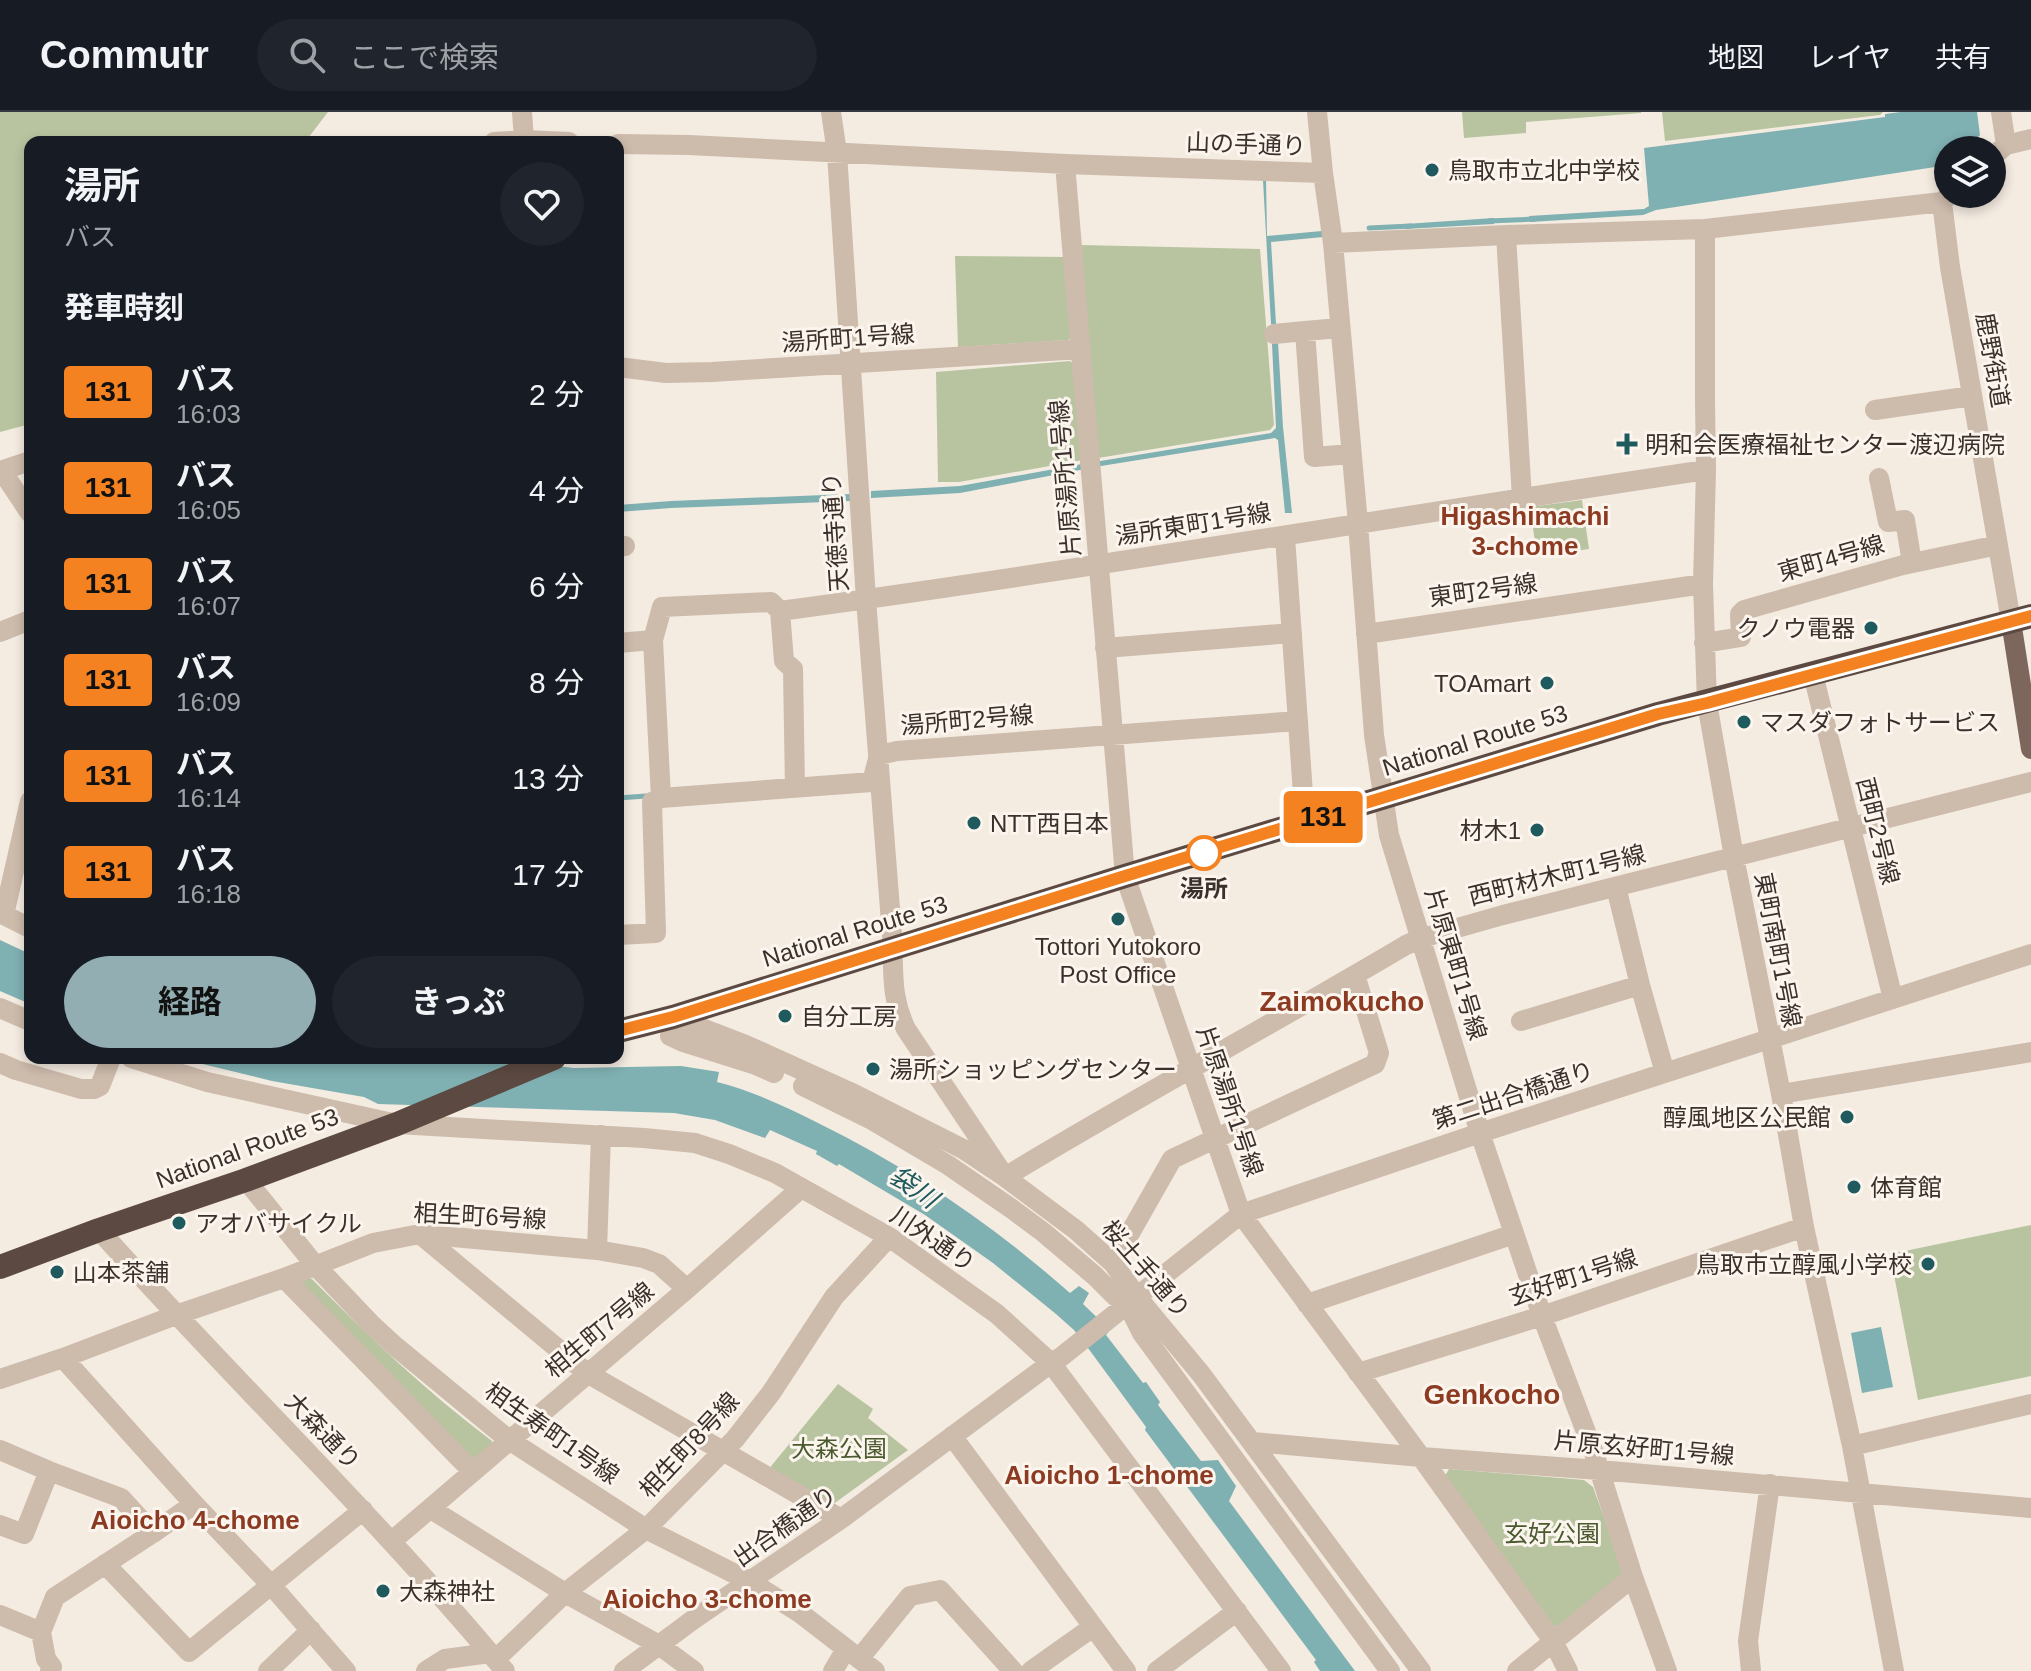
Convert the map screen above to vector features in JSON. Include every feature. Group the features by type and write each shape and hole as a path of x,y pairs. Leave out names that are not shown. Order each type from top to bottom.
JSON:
{"highway":[{"name":"National Route 53","path":"624,1031 672,1027 893,949 1658,714 2021,619"},
{"name":"National Route 53","path":"0,1267 397,1124 539,1064"}],"main road":[{"path":"2021,619 2031,749"}],"street":[{"path":"522,112 524,136"},
{"name":"天徳寺通り","path":"831,112 837,153 893,949 893,987 897,1010 906,1029 1005,1177"},
{"path":"1317,112 1323,173"},
{"path":"2000,136 2001,112"},
{"path":"2006,148 2031,139"},
{"name":"山の手通り","path":"624,144 1323,173 1333,243"},
{"name":"片原湯所1号線","path":"1065,164 1125,876 1241,1214 1553,1641 1568,1671"},
{"path":"1333,243 1705,229 1934,200"},
{"name":"鹿野街道","path":"1947,208 1950,267 1998,545 2021,619"},
{"name":"東町南町1号線","path":"1705,229 1703,584 1707,703 1804,1227 1852,1446 1894,1671"},
{"path":"1506,235 1522,498"},
{"name":"片原東町1号線","path":"1333,243 1374,735 1389,835 1480,1133 1667,1671"},
{"path":"1274,334 1339,328"},
{"path":"1305,331 1314,457 1351,454"},
{"name":"湯所町1号線","path":"624,368 666,373 1081,349"},
{"path":"1875,410 1972,396"},
{"path":"24,463 2,470 24,504"},
{"name":"湯所東町1号線","path":"653,640 662,607 771,602 780,611 1285,537 1706,470"},
{"path":"1879,478 1888,522 1905,520 1912,563"},
{"path":"1285,537 1303,794 1309,822"},
{"name":"東町4号線","path":"1704,643 1741,637 1740,614 1744,610 1912,563 1998,545"},
{"name":"東町2号線","path":"1366,634 1703,584"},
{"path":"780,611 784,661 793,669 795,788"},
{"path":"0,632 24,622"},
{"path":"1105,648 1292,633"},
{"path":"624,642 653,640 661,798 652,802 656,933 624,935"},
{"name":"西町2号線","path":"1813,674 1893,999"},
{"name":"湯所町2号線","path":"661,798 872,782 879,755 897,751 1298,721"},
{"name":"西町材木町1号線","path":"1005,1177 1106,1116 1422,938 2031,782"},
{"path":"24,825 2,914 24,925"},
{"path":"1616,887 1665,1073"},
{"name":"第二出合橋通り","path":"1056,1360 1241,1214 2031,954"},
{"path":"1113,1263 1172,1159 1375,1064 1379,1053 1355,975"},
{"path":"1521,1021 1640,985"},
{"path":"0,1008 24,1018"},
{"path":"672,1027 674,1039 756,1065 796,1082 972,1175 1095,1276 1127,1305 1142,1333 1262,1488 1390,1671"},
{"name":"桜土手通り","path":"672,1027 746,1045 850,1092 963,1149 1076,1230 1113,1263 1127,1305 1201,1374 1421,1671"},
{"path":"1781,1094 2031,1052"},
{"path":"0,1063 88,1090 100,1086 109,1064"},
{"name":"川外通り","path":"150,1064 207,1082 397,1124 695,1143 775,1173 889,1237 1056,1360 1281,1671"},
{"path":"597,1250 601,1135"},
{"name":"相生寿町1号線","path":"246,1180 315,1265 395,1346 509,1440 646,1529 751,1582 800,1613 860,1660"},
{"name":"相生町7号線","path":"392,1541 801,1188"},
{"name":"玄好町1号線","path":"1358,1373 1542,1316 1804,1227"},
{"name":"大森通り","path":"99,1230 392,1541 497,1661"},
{"path":"420,1234 587,1373 841,1519"},
{"name":"相生町6号線","path":"0,1379 373,1243 420,1234 597,1250 643,1258 656,1262 687,1289"},
{"path":"1307,1304 1514,1234"},
{"name":"相生町8号線","path":"497,1661 565,1593 646,1529 724,1451 771,1393 834,1297 889,1237"},
{"path":"284,1278 473,1472"},
{"path":"63,1358 346,1671"},
{"name":"出合橋通り","path":"624,1671 694,1619 841,1519 1056,1360"},
{"path":"1852,1446 2031,1404"},
{"path":"952,1436 1126,1671"},
{"name":"片原玄好町1号線","path":"1253,1442 2031,1508"},
{"path":"0,1450 121,1498 153,1533"},
{"path":"0,1525 24,1534 49,1471"},
{"path":"1751,1671 1748,1641 1770,1484"},
{"path":"55,1670 46,1659 41,1632 55,1597 194,1504"},
{"path":"431,1509 565,1593 659,1645 694,1671"},
{"path":"105,1564 189,1652 363,1510"},
{"path":"1517,1671 1633,1577"},
{"path":"833,1671 860,1660 910,1596 940,1590 1013,1671"},
{"path":"1157,1671 1237,1611"},
{"path":"0,1615 41,1632"},
{"path":"1031,1671 1093,1627"},
{"path":"268,1671 311,1630"},
{"path":"426,1671 445,1659 497,1661"}],"green space":[{"path":"0,112 328,112 310,136 24,136 24,426 0,432"},
{"path":"1462,112 1641,113 1526,122 1526,133 1464,138"},
{"path":"1662,112 1883,112 1880,115 1665,141"},
{"path":"1080,245 1260,249 1274,425 1270,430 1098,458"},
{"path":"955,256 1066,257 1074,335 1068,340 958,347"},
{"path":"1070,361 1076,367 1083,460 959,482 938,482 936,372"},
{"path":"1582,500 1589,549 1537,556 1530,507"},
{"path":"2031,1225 2031,1376 1918,1400 1890,1254"},
{"path":"304,1276 312,1279 422,1384 492,1441 491,1446 473,1461 297,1282"},
{"name":"大森公園","path":"838,1384 873,1409 868,1418 908,1450 832,1505 768,1470"},
{"name":"玄好公園","path":"1449,1469 1584,1480 1593,1487 1623,1570 1619,1580 1559,1628 1551,1625 1445,1476"}],"water":[{"path":"1977,112 1980,135 1934,136 1934,167 1656,210 1643,215 1530,222 1529,216 1644,209 1649,206 1644,148 1885,117 1885,114"},
{"path":"1266,179 1267,236 1322,231 1323,237 1271,242 1276,324 1271,324 1263,180"},
{"path":"1494,218 1494,224 1405,229 1405,224"},
{"path":"1278,342 1292,513 1285,513 1278,440 1275,438 960,493 871,498 871,491 960,486 1271,433 1276,428 1272,344"},
{"path":"850,494 851,501 624,512 624,505"},
{"path":"0,940 24,951 24,1001 0,991"},
{"name":"袋川","path":"203,1064 541,1064 574,1068 681,1066 719,1072 717,1082 769,1100 853,1141 950,1200 1012,1245 1070,1293 1079,1286 1089,1293 1083,1304 1110,1330 1106,1335 1143,1383 1146,1382 1160,1402 1158,1405 1201,1461 1218,1460 1236,1486 1229,1501 1355,1671 1320,1671 1314,1662 1316,1660 1074,1330 993,1263 925,1215 839,1164 837,1166 816,1154 817,1151 770,1130 765,1138 715,1120 674,1113 378,1104 364,1097 272,1081"},
{"path":"1881,1327 1893,1387 1862,1393 1851,1333"}],"waterway":[{"path":"1489,221 1535,219"},
{"path":"1369,228 1411,226"},
{"path":"624,798 646,796"}],"bus line":[{"name":"131","path":"624,1029 1658,714 2031,616"}],"place":[{"name":"鳥取市立北中学校","path":"1432,170"},
{"name":"明和会医療福祉センター渡辺病院","path":"1627,444"},
{"name":"クノウ電器","path":"1871,628"},
{"name":"TOAmart","path":"1547,683"},
{"name":"マスダフォトサービス","path":"1744,722"},
{"name":"NTT西日本","path":"974,823"},
{"name":"材木1","path":"1537,830"},
{"name":"湯所","path":"1204,853"},
{"name":"Tottori Yutokoro Post Office","path":"1118,919"},
{"name":"自分工房","path":"785,1016"},
{"name":"湯所ショッピングセンター","path":"873,1069"},
{"name":"醇風地区公民館","path":"1847,1117"},
{"name":"体育館","path":"1854,1187"},
{"name":"アオバサイクル","path":"179,1223"},
{"name":"鳥取市立醇風小学校","path":"1928,1264"},
{"name":"山本茶舗","path":"57,1272"},
{"name":"大森神社","path":"383,1591"}],"district":[{"name":"Higashimachi 3-chome","path":"1525,531"},
{"name":"Zaimokucho","path":"1342,1001"},
{"name":"Genkocho","path":"1492,1394"},
{"name":"Aioicho 1-chome","path":"1109,1475"},
{"name":"Aioicho 4-chome","path":"195,1520"},
{"name":"Aioicho 3-chome","path":"707,1599"}]}
